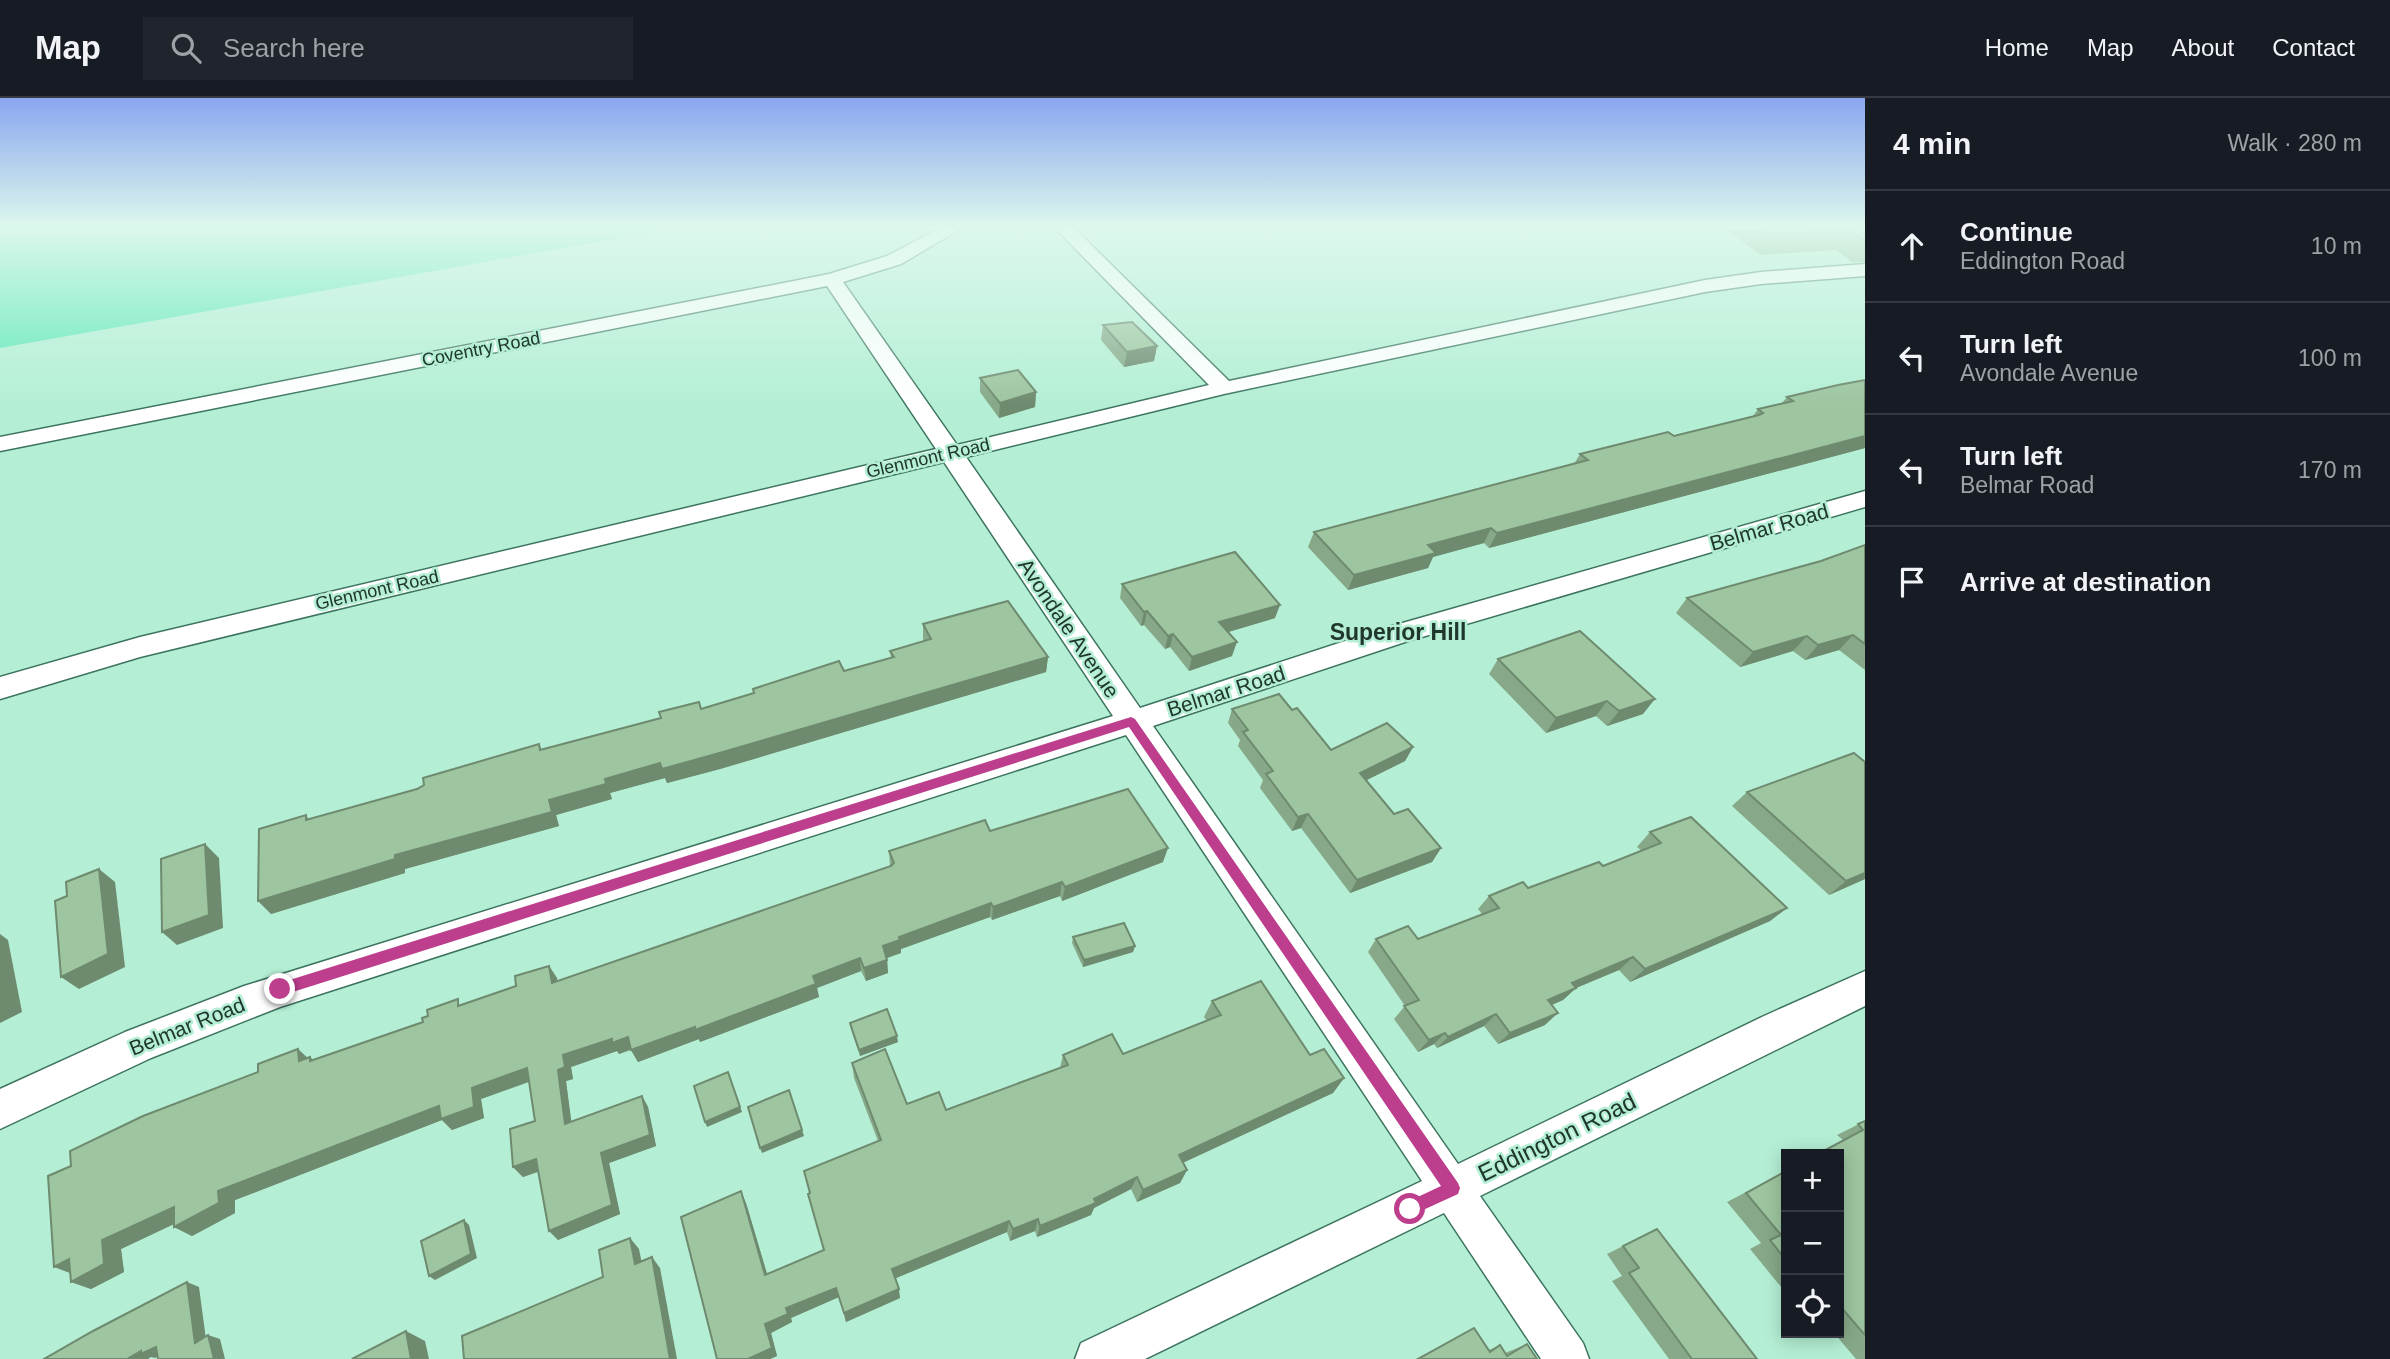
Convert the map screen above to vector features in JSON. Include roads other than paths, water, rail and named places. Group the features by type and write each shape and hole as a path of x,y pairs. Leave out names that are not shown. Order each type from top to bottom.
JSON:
{"street":[{"name":"Coventry Road","path":"0,444 792,287"},
{"name":"Avondale Avenue","path":"837,287 1567,1359"},
{"path":"1123,287 1224,387"},
{"name":"Glenmont Road","path":"0,688 140,647 1224,387 1701,287"},
{"name":"Belmar Road","path":"0,1110 51,1083 167,1031 280,989 1131,722 1395,635 1865,499"},
{"name":"Eddington Road","path":"1097,1359 1776,1028 1865,988"}],"district":[{"name":"Superior Hill","path":"1398,632"}]}
